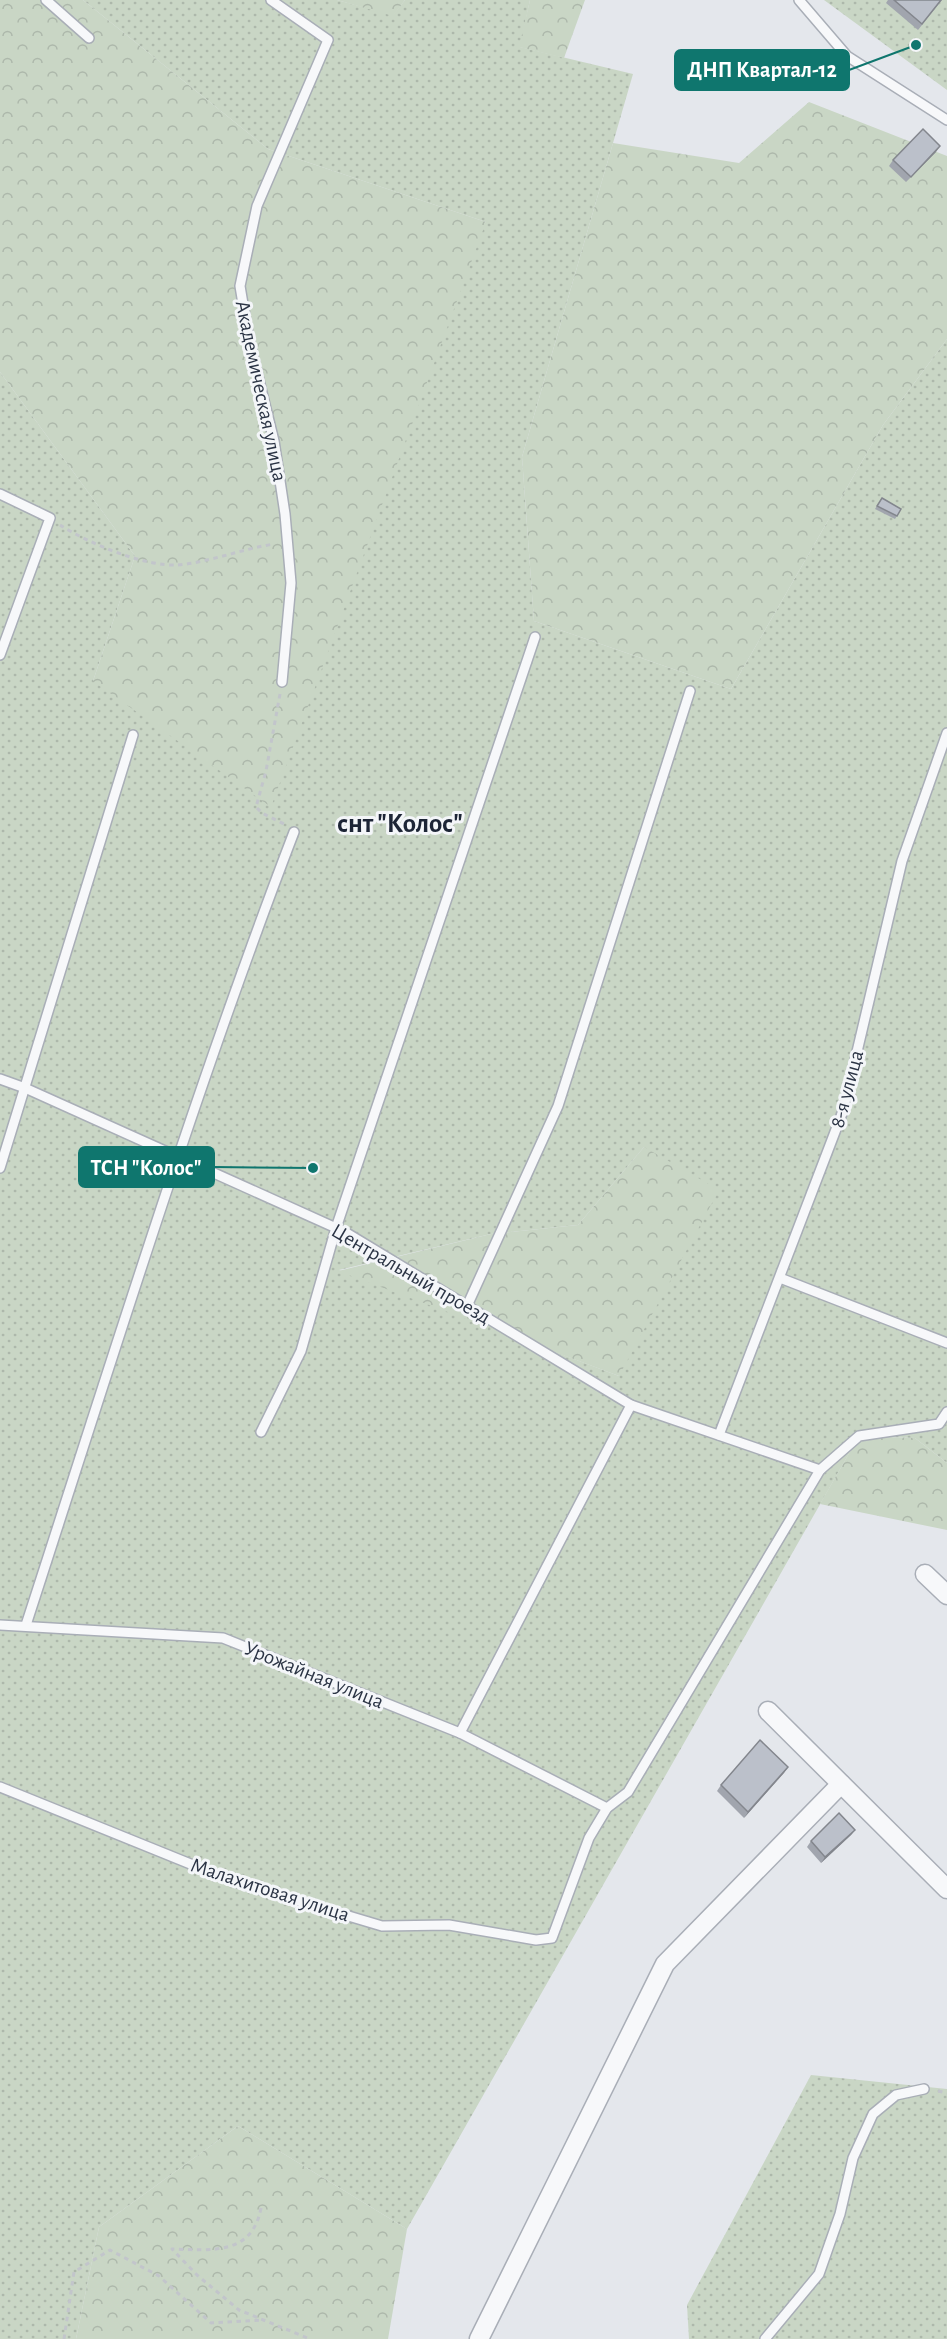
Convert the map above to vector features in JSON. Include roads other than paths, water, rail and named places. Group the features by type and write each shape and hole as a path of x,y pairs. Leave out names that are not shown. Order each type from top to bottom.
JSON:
{"street":[{"path":"925,1574 947,1595"},
{"path":"768,1712 947,1890"},
{"path":"479,2339 665,1964 841,1784"}],"lane":[{"path":"46,0 89,38"},
{"name":"Академическая улица","path":"271,0 328,40 257,206 240,286 249,340 274,441 288,542 291,583 282,682"},
{"path":"799,0 847,56 947,120"},
{"path":"0,494 50,518 0,656"},
{"path":"261,1432 301,1351 336,1228 535,637"},
{"path":"467,1306 558,1106 690,691"},
{"name":"8-я улица","path":"719,1436 843,1112 902,861 947,733"},
{"path":"0,1168 133,735"},
{"path":"26,1625 178,1157 256,932 294,832"},
{"name":"Центральный проезд","path":"0,1079 25,1088 336,1228 631,1405 820,1470"},
{"path":"780,1278 947,1343"},
{"path":"460,1733 631,1405"},
{"path":"607,1808 628,1792 820,1470 859,1436 939,1424 947,1412"},
{"name":"Урожайная улица","path":"0,1625 223,1638 460,1733 607,1808"},
{"name":"Малахитовая улица","path":"0,1787 235,1882 382,1926 449,1925 536,1940 552,1938 590,1838 607,1808"},
{"path":"765,2339 819,2274 840,2214 853,2158 873,2114 896,2095 924,2089"}],"place":[{"name":"ДНП Квартал-12","path":"916,45"},
{"name":"ТСН \"Колос\"","path":"313,1168"}],"district":[{"name":"снт \"Колос\"","path":"400,823"}]}
